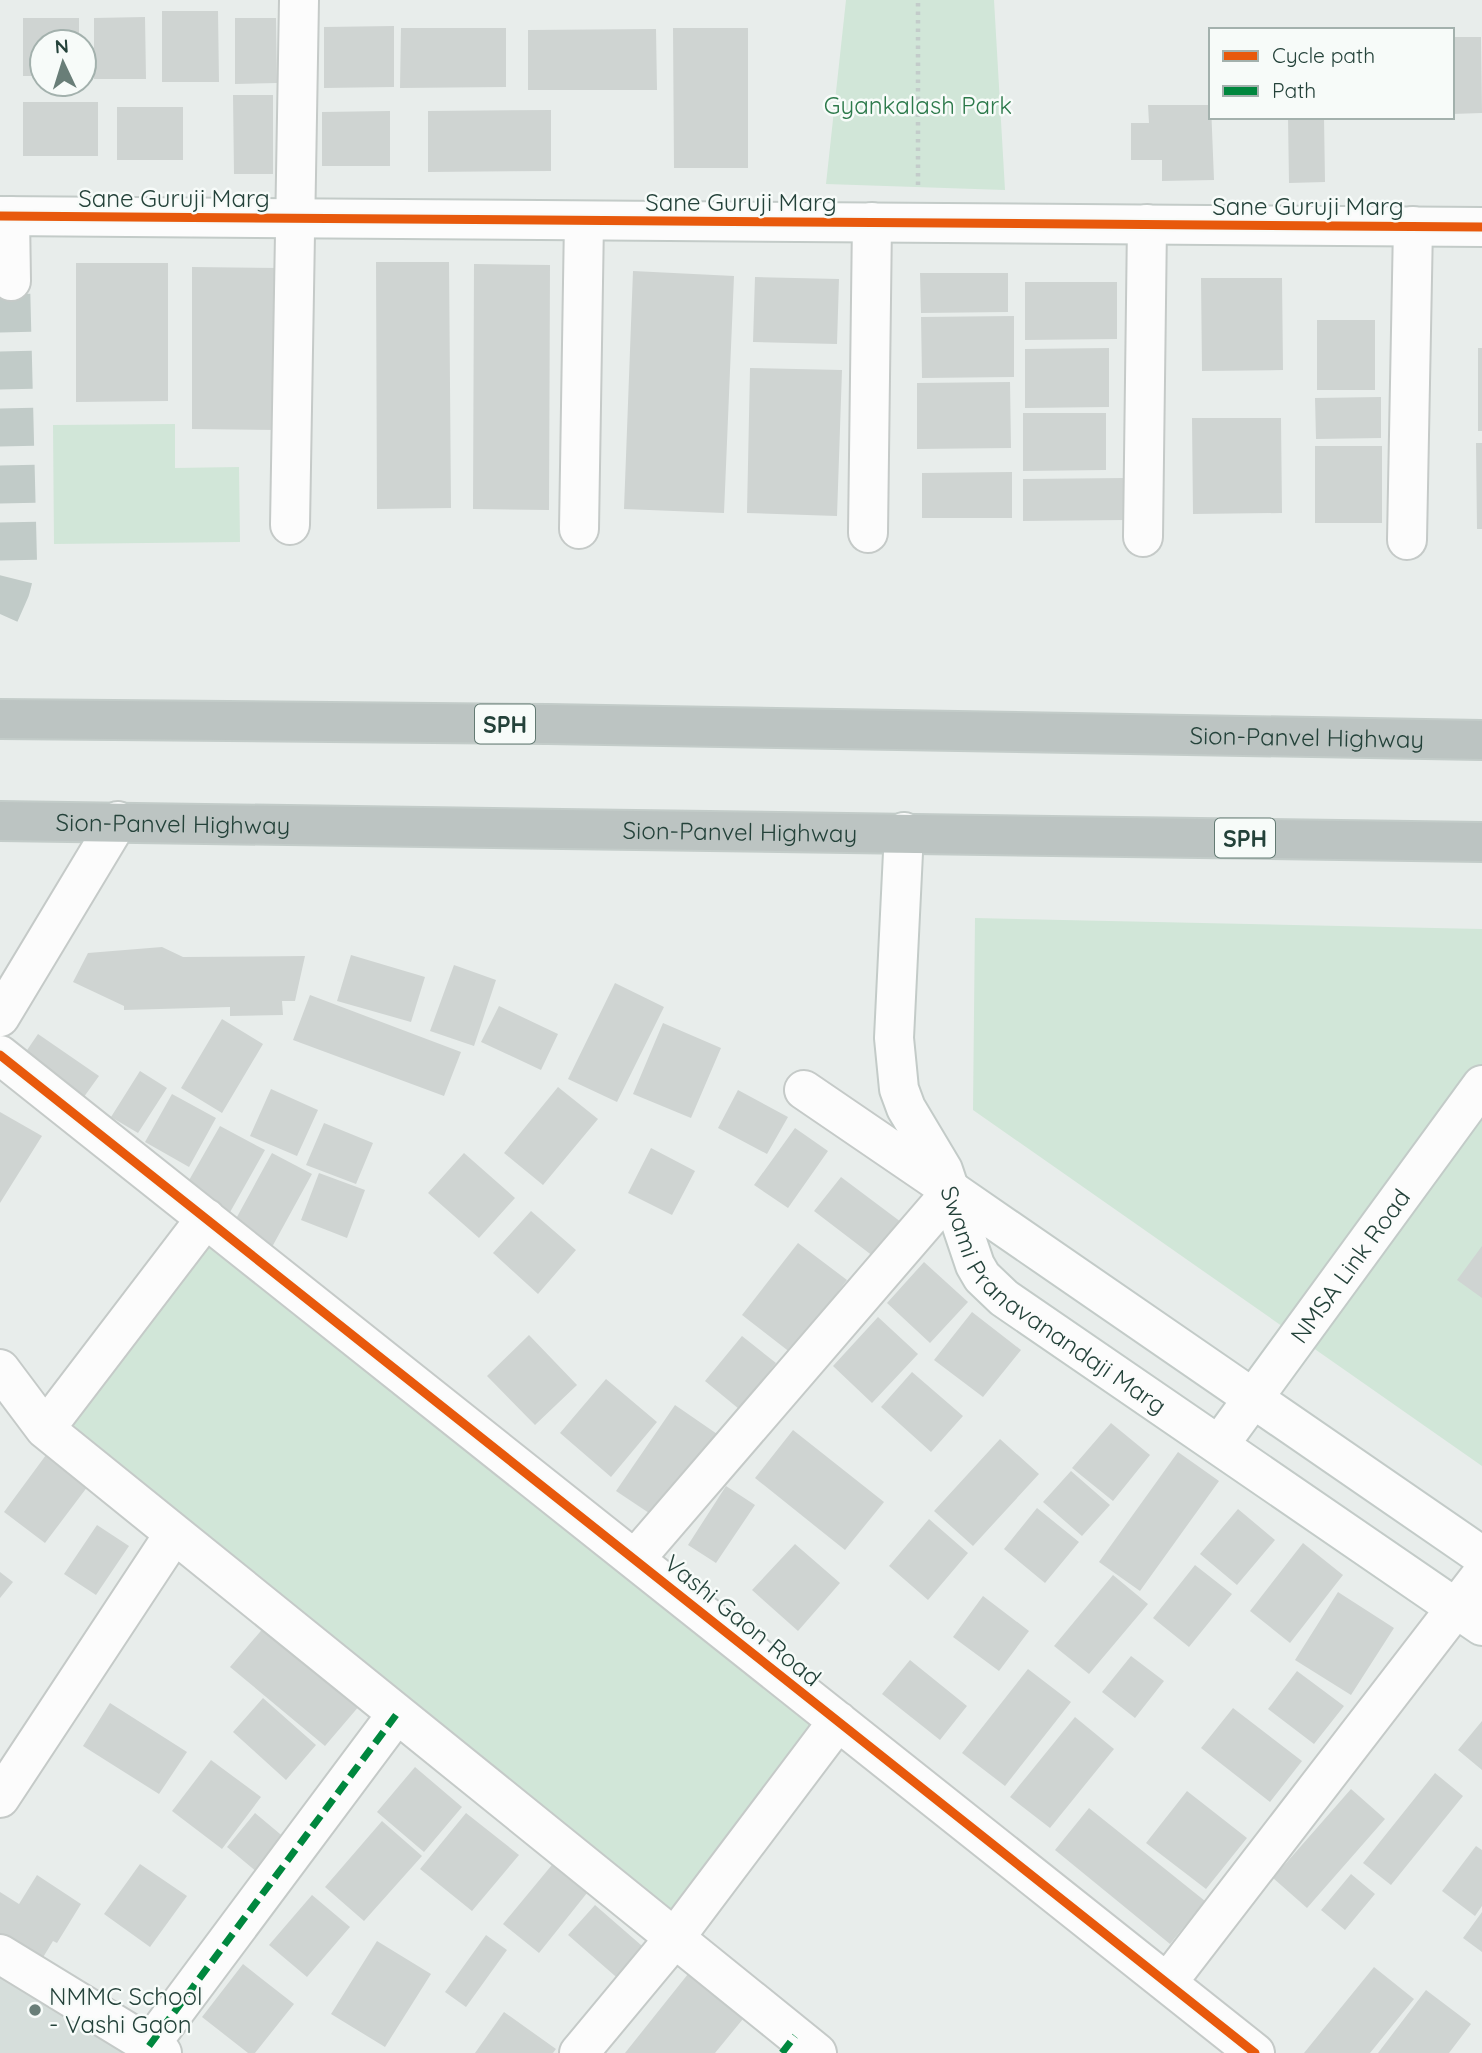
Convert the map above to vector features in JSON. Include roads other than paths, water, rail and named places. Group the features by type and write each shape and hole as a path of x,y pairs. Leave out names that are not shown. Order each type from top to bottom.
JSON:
{"highway":[{"name":"Sion-Panvel Highway","path":"0,719 1010,731 1482,740"},
{"name":"Sion-Panvel Highway","path":"0,821 1482,842"}],"street":[{"path":"290,525 299,0"},
{"path":"5,216 11,281"},
{"name":"Sane Guruji Marg","path":"5,216 1482,227"},
{"path":"579,529 584,220"},
{"path":"868,533 872,222"},
{"path":"1143,537 1147,224"},
{"path":"1407,540 1413,226"},
{"path":"0,1017 118,821"},
{"path":"904,832 895,1071 906,1108 933,1148 952,1191"},
{"name":"Vashi Gaon Road","path":"0,1055 1255,2053"},
{"name":"NMSA Link Road","path":"1219,1445 1482,1085"},
{"path":"804,1090 952,1191"},
{"path":"635,1559 952,1191"},
{"name":"Swami Pranavanandaji Marg","path":"952,1191 1482,1556"},
{"name":"Swami Pranavanandaji Marg","path":"952,1191 970,1253 982,1277 993,1287 1469,1617"},
{"path":"45,1429 206,1218"},
{"path":"0,1369 45,1429 673,1940 798,2047"},
{"path":"0,1798 174,1534"},
{"path":"1167,1983 1469,1617 1482,1574"},
{"path":"0,1954 156,2049 396,1715"},
{"path":"579,2053 673,1940 838,1721"}],"tunnel":[{"path":"0,614 11,589 18,561 11,281"}],"place":[{"name":"NMMC School - Vashi Gaon","path":"35,2010"}],"park label":[{"name":"Gyankalash Park","path":"918,105"}]}
